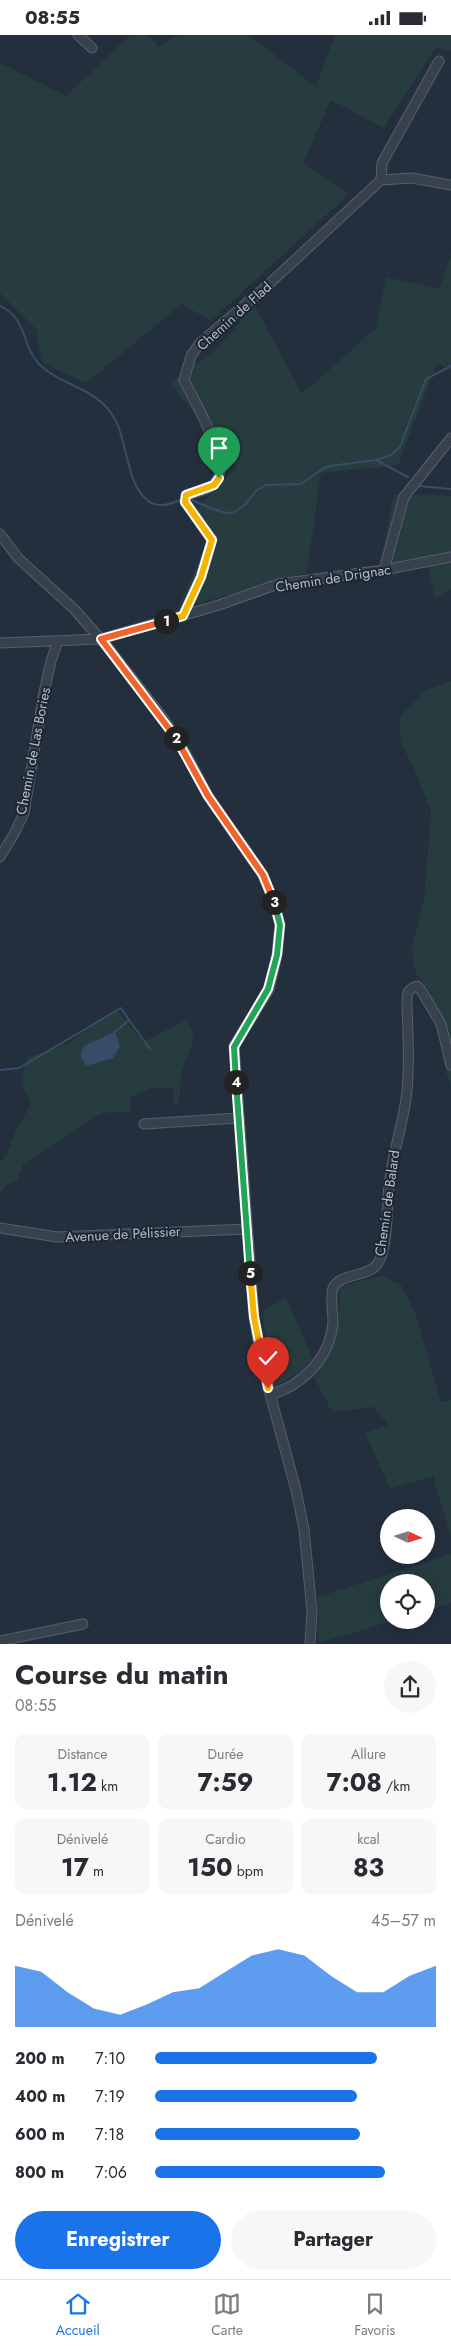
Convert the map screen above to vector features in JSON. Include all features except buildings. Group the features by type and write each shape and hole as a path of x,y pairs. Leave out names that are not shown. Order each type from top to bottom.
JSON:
{"street":[{"path":"78,35 92,48"},
{"path":"439,61 382,163 381,179 412,178 451,185"},
{"name":"Chemin de Flad","path":"183,616 201,577 212,540 185,502 186,495 214,485 219,478 221,468 215,445 184,380 191,357 200,343 268,285 381,179"},
{"path":"384,570 404,497 451,439"},
{"path":"0,535 18,558 74,609 101,639 168,725 208,796 263,875 274,902 280,925 277,955 268,989 234,1047 254,1317 263,1368 296,1490 304,1529 312,1611 310,1644"},
{"name":"Chemin de Drignac","path":"0,643 101,639 183,616 278,584 384,570 451,557"},
{"name":"Chemin de Las Bories","path":"0,857 24,813 44,692 58,641"},
{"name":"Chemin de Balard","path":"270,1395 295,1384 310,1372 320,1360 329,1342 333,1324 333,1290 338,1282 373,1269 379,1263 384,1240 393,1151 406,1098 406,1005 407,992 412,988 416,987 421,990 441,1024 451,1065"},
{"path":"144,1124 238,1118"},
{"name":"Avenue de Pélissier","path":"0,1228 57,1237 247,1229"},
{"path":"0,1641 83,1625"}],"green space":[{"path":"130,35 149,35 158,47 179,35 249,35 316,87 335,35 451,35 451,51 436,47 384,128 331,100 303,163 349,194 211,321 182,304 86,383 42,363 36,329 0,293 0,63 66,96"},
{"path":"451,253 451,370 437,363 398,465 321,473 307,572 178,609 209,537 194,512 237,467 170,383 214,351 255,306 302,394 376,328 386,277 440,289"},
{"path":"394,494 451,496 451,589 435,599 428,568 380,563"},
{"path":"451,681 451,1085 446,1072 430,991 416,973 411,949 424,901 431,811 414,768 402,745 399,728 401,716 425,690"},
{"path":"116,1009 143,1042 187,1020 193,1036 191,1048 181,1076 178,1104 175,1105 172,1087 150,1089 130,1097 131,1112 102,1113 23,1165 17,1181 8,1184 0,1193 0,1162 7,1154 16,1130 31,1104 22,1082 23,1071 28,1058 70,1042"},
{"path":"382,1276 401,1285 415,1312 441,1402 451,1400 451,1538 433,1476 390,1489 365,1433 388,1425 374,1407 332,1412 313,1375 328,1354 336,1333 340,1286"},
{"path":"286,1297 313,1359 302,1371 273,1388 267,1361 263,1311"},
{"path":"451,1554 451,1603 435,1608 435,1574 389,1574 420,1564 435,1564 435,1559"},
{"path":"380,1577 380,1625 318,1643 318,1597"}],"water":[{"path":"115,1032 120,1046 113,1058 86,1066 80,1054 85,1045"}],"waterway":[{"path":"0,306 9,311 20,325 29,349 39,364 48,372 89,394 108,408 119,428 131,474 140,493 151,503 160,505 183,499"},
{"path":"376,460 391,455 400,447 426,379 451,366"},
{"path":"189,499 216,510 232,513 244,506 257,490 266,485 301,484 330,466 376,460 408,477"},
{"path":"419,486 451,489"},
{"path":"0,1070 19,1068 121,1008 129,1020"},
{"path":"115,1032 129,1020 150,1049"}],"route":[{"path":"219,478 214,485 186,495 185,502 212,540 201,577 183,616 101,639 163,718 186,754 208,796 263,875 274,902 280,925 277,955 268,989 234,1047 254,1317 268,1388"}]}
